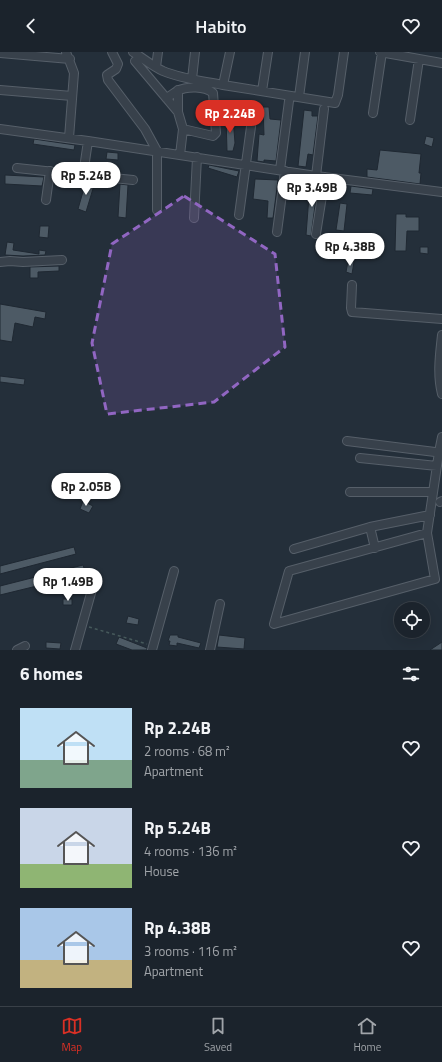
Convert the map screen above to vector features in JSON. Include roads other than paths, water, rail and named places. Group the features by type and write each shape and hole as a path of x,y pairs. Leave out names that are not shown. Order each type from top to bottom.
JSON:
{"street":[{"path":"112,52 118,64 116,69 107,75 108,80 145,129 157,151 157,210"},
{"path":"134,52 156,67 172,74 224,85 335,103 338,95 344,52"},
{"path":"156,67 158,52"},
{"path":"192,79 195,52"},
{"path":"224,85 230,52"},
{"path":"262,91 268,52"},
{"path":"299,97 305,52"},
{"path":"373,113 381,52 442,63"},
{"path":"0,53 68,56 74,73 69,138"},
{"path":"410,120 419,59"},
{"path":"134,61 178,112"},
{"path":"166,98 178,90 192,88 210,91 213,93 216,133 213,136 183,128"},
{"path":"0,90 72,96"},
{"path":"178,90 178,112 183,128 180,155"},
{"path":"276,232 289,101"},
{"path":"316,234 321,177 324,109"},
{"path":"239,215 253,112"},
{"path":"0,128 321,177 442,192"},
{"path":"83,175 88,141"},
{"path":"194,218 197,157"},
{"path":"17,168 133,180"},
{"path":"46,200 50,171"},
{"path":"0,262 62,260"},
{"path":"352,285 352,312 442,320"},
{"path":"442,335 439,361 442,394"},
{"path":"427,533 289,571 274,624 435,578 427,533 432,492 442,437"},
{"path":"347,441 439,452"},
{"path":"360,458 437,466"},
{"path":"350,492 432,492"},
{"path":"294,549 370,527 430,515"},
{"path":"370,527 375,548"},
{"path":"152,648 174,571"},
{"path":"75,650 95,579"},
{"path":"210,650 220,604"},
{"path":"17,650 25,646"}]}
